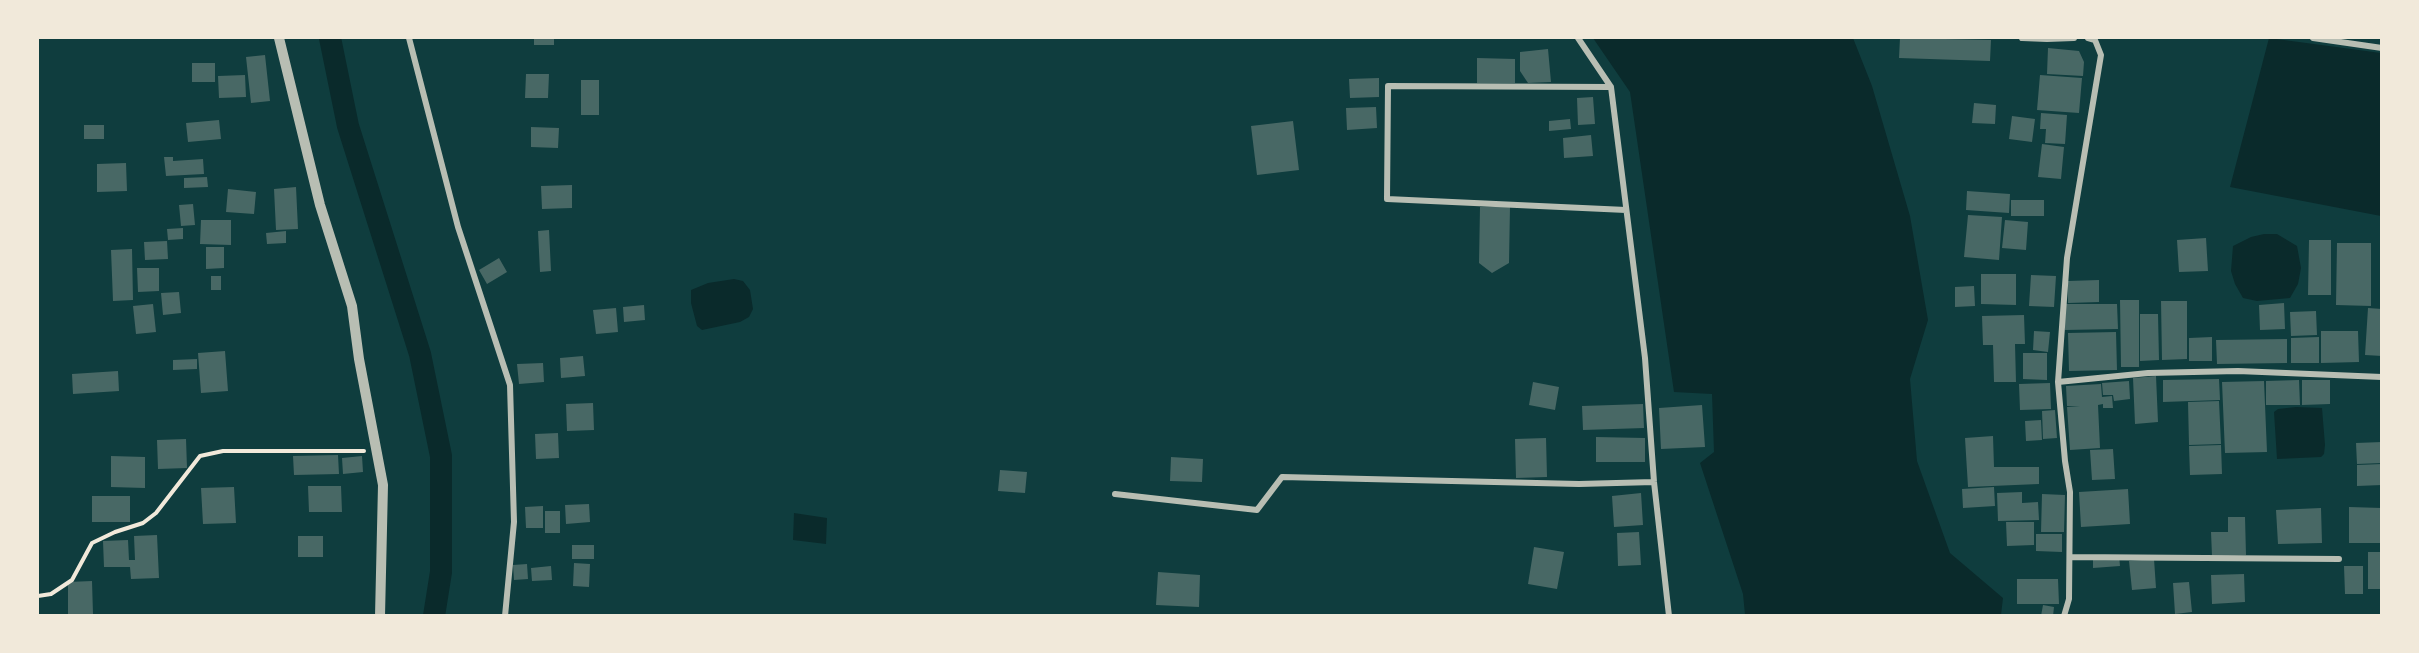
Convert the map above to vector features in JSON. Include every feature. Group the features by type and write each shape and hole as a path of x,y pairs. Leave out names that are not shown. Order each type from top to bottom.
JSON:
{"street":[{"path":"279,38 320,205 352,306 359,359 383,485 380,615"},
{"path":"409,38 458,227 510,385 514,522 505,615"},
{"path":"1578,38 1611,87 1645,358 1654,482 1669,615"},
{"path":"2022,38 2074,38"},
{"path":"2064,615 2069,599 2070,492 2058,382 2067,258 2101,55 2095,38"},
{"path":"2313,38 2382,48"},
{"path":"1611,87 1388,87 1387,199 1626,210"},
{"path":"2058,382 2148,373 2238,371 2382,377"},
{"path":"1115,494 1257,510 1282,477 1579,484 1654,482"},
{"path":"2071,557 2339,559"}],"path":[{"path":"38,596 51,594 72,580 93,543 115,532 143,523 156,513 200,456 223,451 376,452"}],"water":[{"path":"1593,38 1853,38 1872,86 1910,216 1928,320 1910,379 1917,461 1950,553 2003,598 2001,615 1745,615 1743,594 1700,463 1714,452 1712,394 1674,392 1630,92"},
{"path":"2269,38 2381,53 2381,216 2230,187"},
{"path":"2277,234 2297,246 2301,268 2298,284 2290,298 2257,301 2243,298 2235,284 2231,271 2233,246 2251,237"},
{"path":"734,279 743,281 750,290 753,309 749,317 740,322 702,330 697,326 691,303 691,290 708,283"},
{"path":"2322,408 2325,445 2324,454 2321,457 2277,459 2274,412 2278,409"},
{"path":"794,513 827,518 826,544 793,540"}],"building":[{"path":"534,38 554,38 554,45 534,45"},
{"path":"1900,38 1991,40 1990,61 1899,58"},
{"path":"2048,48 2079,51 2084,62 2083,76 2047,74"},
{"path":"1548,49 1551,82 1528,83 1520,71 1520,52"},
{"path":"265,55 270,101 251,103 246,57"},
{"path":"1477,58 1515,59 1515,83 1477,83"},
{"path":"192,63 215,63 215,82 192,82"},
{"path":"526,74 549,74 548,98 525,98"},
{"path":"245,75 246,97 219,98 218,76"},
{"path":"2040,75 2082,78 2079,113 2037,110"},
{"path":"1379,78 1379,97 1350,98 1349,79"},
{"path":"581,80 599,80 599,115 581,115"},
{"path":"1593,97 1595,124 1578,125 1577,98"},
{"path":"1974,103 1996,105 1995,124 1972,123"},
{"path":"1376,107 1377,128 1347,130 1346,108"},
{"path":"2041,113 2067,115 2065,144 2045,143 2046,129 2040,129"},
{"path":"2012,116 2035,119 2032,142 2009,139"},
{"path":"1570,119 1571,129 1549,131 1549,121"},
{"path":"219,120 221,139 188,142 186,123"},
{"path":"1293,121 1299,170 1257,175 1251,126"},
{"path":"84,125 104,125 104,139 84,139"},
{"path":"531,127 559,128 558,148 531,147"},
{"path":"1591,135 1593,156 1564,158 1563,138"},
{"path":"2042,144 2064,147 2061,179 2038,177"},
{"path":"164,157 173,157 173,161 203,159 204,174 166,176"},
{"path":"126,163 127,191 97,192 97,164"},
{"path":"207,177 208,187 184,188 184,178"},
{"path":"572,185 572,208 542,209 541,186"},
{"path":"296,187 298,229 276,230 274,189"},
{"path":"228,189 256,192 254,214 226,212"},
{"path":"1967,191 2010,194 2009,213 1966,210"},
{"path":"2011,200 2044,200 2044,216 2011,216"},
{"path":"193,204 195,225 181,226 179,205"},
{"path":"1480,207 1510,207 1509,263 1492,273 1479,263"},
{"path":"1968,215 2002,217 1999,260 1964,257"},
{"path":"201,220 231,220 231,245 200,244"},
{"path":"2005,220 2028,222 2026,250 2002,248"},
{"path":"183,228 183,239 168,240 167,229"},
{"path":"549,230 551,271 540,272 538,231"},
{"path":"286,231 286,243 267,244 266,233"},
{"path":"2206,238 2208,271 2179,272 2177,240"},
{"path":"2309,240 2331,240 2331,295 2308,295"},
{"path":"167,241 168,259 145,260 144,242"},
{"path":"2337,243 2371,243 2371,306 2336,305"},
{"path":"206,247 224,247 224,268 206,269"},
{"path":"132,249 133,300 113,301 111,250"},
{"path":"499,258 507,272 487,284 479,270"},
{"path":"137,268 159,268 159,291 138,292"},
{"path":"1981,274 2016,274 2016,305 1981,304"},
{"path":"2031,275 2056,276 2054,307 2029,306"},
{"path":"211,276 221,276 221,290 211,290"},
{"path":"2099,280 2099,302 2068,303 2068,281"},
{"path":"1974,286 1975,306 1955,307 1955,287"},
{"path":"179,292 181,313 163,315 161,293"},
{"path":"2120,300 2139,300 2139,367 2121,367"},
{"path":"2161,301 2187,301 2187,359 2162,360"},
{"path":"2284,303 2285,329 2260,330 2259,305"},
{"path":"153,304 156,332 136,334 133,306"},
{"path":"2065,304 2117,304 2118,329 2065,330"},
{"path":"644,305 645,320 624,322 623,307"},
{"path":"616,308 618,332 596,334 593,310"},
{"path":"2368,308 2382,309 2382,356 2365,355"},
{"path":"2316,311 2317,335 2291,336 2290,312"},
{"path":"2140,314 2158,314 2159,360 2140,361"},
{"path":"2024,315 2025,344 2015,344 2016,382 1994,382 1993,345 1983,345 1982,316"},
{"path":"2034,331 2050,332 2048,352 2033,350"},
{"path":"2321,331 2358,331 2359,362 2321,363"},
{"path":"2116,332 2117,370 2069,371 2068,333"},
{"path":"2212,337 2212,361 2189,361 2189,338"},
{"path":"2319,337 2319,363 2291,363 2291,338"},
{"path":"2287,339 2287,363 2217,364 2216,340"},
{"path":"225,351 228,391 201,393 198,353"},
{"path":"2023,353 2047,353 2047,380 2023,379"},
{"path":"583,356 585,376 561,378 560,358"},
{"path":"197,359 197,369 173,370 173,360"},
{"path":"543,363 544,382 519,384 517,364"},
{"path":"118,371 119,391 73,394 72,374"},
{"path":"2156,376 2158,422 2135,424 2133,378"},
{"path":"2219,379 2220,400 2163,402 2163,380"},
{"path":"2299,380 2300,405 2266,405 2266,381"},
{"path":"2302,380 2330,380 2330,404 2302,405"},
{"path":"2129,381 2130,399 2114,401 2113,395 2103,395 2102,383"},
{"path":"2264,381 2267,452 2225,453 2222,382"},
{"path":"1533,382 1559,387 1555,410 1529,405"},
{"path":"2050,383 2051,409 2020,410 2019,384"},
{"path":"2101,384 2102,397 2112,396 2113,408 2103,408 2103,404 2098,405 2100,448 2070,450 2067,407 2080,406 2067,406 2066,386"},
{"path":"2219,401 2221,444 2189,445 2188,402"},
{"path":"593,403 594,430 567,431 566,404"},
{"path":"1643,404 1644,428 1583,430 1582,406"},
{"path":"1702,405 1705,447 1661,449 1659,408"},
{"path":"2055,410 2057,438 2043,439 2042,411"},
{"path":"2041,420 2042,440 2026,441 2025,421"},
{"path":"558,433 559,458 536,459 535,434"},
{"path":"1993,436 1994,467 2039,467 2039,484 1968,487 1965,438"},
{"path":"1596,437 1645,438 1645,462 1596,462"},
{"path":"1546,438 1547,477 1516,478 1515,439"},
{"path":"186,439 187,468 158,469 157,440"},
{"path":"2382,442 2382,463 2357,464 2356,443"},
{"path":"2221,445 2222,474 2190,475 2189,446"},
{"path":"2113,449 2115,479 2092,480 2090,450"},
{"path":"338,455 339,474 294,475 293,456"},
{"path":"111,456 145,457 145,488 111,487"},
{"path":"362,456 363,472 343,474 342,458"},
{"path":"1171,457 1203,459 1202,482 1170,481"},
{"path":"2382,464 2382,485 2357,486 2357,465"},
{"path":"1000,470 1027,472 1025,493 998,491"},
{"path":"308,486 341,486 342,512 309,512"},
{"path":"234,487 236,523 203,524 201,488"},
{"path":"1994,487 1995,506 1963,508 1962,489"},
{"path":"2128,489 2130,524 2081,527 2079,492"},
{"path":"2022,492 2022,503 2038,502 2039,520 1998,521 1997,493"},
{"path":"1641,493 1643,525 1614,527 1612,496"},
{"path":"2042,494 2065,495 2064,532 2041,532"},
{"path":"92,496 130,496 130,522 92,522"},
{"path":"589,504 590,522 566,524 565,505"},
{"path":"543,506 543,528 526,528 525,507"},
{"path":"2349,507 2382,508 2382,543 2349,543"},
{"path":"2321,508 2322,543 2278,544 2276,510"},
{"path":"545,511 560,511 560,533 545,533"},
{"path":"2228,517 2245,517 2246,555 2212,556 2211,532 2228,532"},
{"path":"2006,522 2034,522 2034,545 2007,546"},
{"path":"1639,532 1641,565 1618,566 1617,533"},
{"path":"2036,534 2062,534 2062,552 2036,551"},
{"path":"157,535 159,578 131,579 130,567 104,567 103,541 128,540 129,560 135,560 134,536"},
{"path":"298,536 323,536 323,557 298,557"},
{"path":"572,545 594,545 594,559 572,559"},
{"path":"1534,547 1564,552 1557,589 1528,584"},
{"path":"2368,552 2382,552 2382,589 2368,589"},
{"path":"2119,555 2120,566 2093,568 2093,557"},
{"path":"2154,559 2156,588 2132,590 2129,561"},
{"path":"574,563 590,564 589,587 573,586"},
{"path":"527,564 528,579 514,580 513,565"},
{"path":"551,566 552,580 532,581 531,568"},
{"path":"2344,566 2363,566 2363,594 2345,594"},
{"path":"1158,572 1200,575 1199,607 1156,605"},
{"path":"2244,574 2245,602 2212,604 2211,575"},
{"path":"2017,579 2058,579 2059,604 2017,604"},
{"path":"92,581 93,614 68,614 68,582"},
{"path":"2189,582 2192,612 2175,614 2173,583"},
{"path":"2043,605 2054,607 2053,616 2041,616"}],"waterway":[{"path":"330,38 348,126 420,354 441,456 441,572 434,616"}]}
